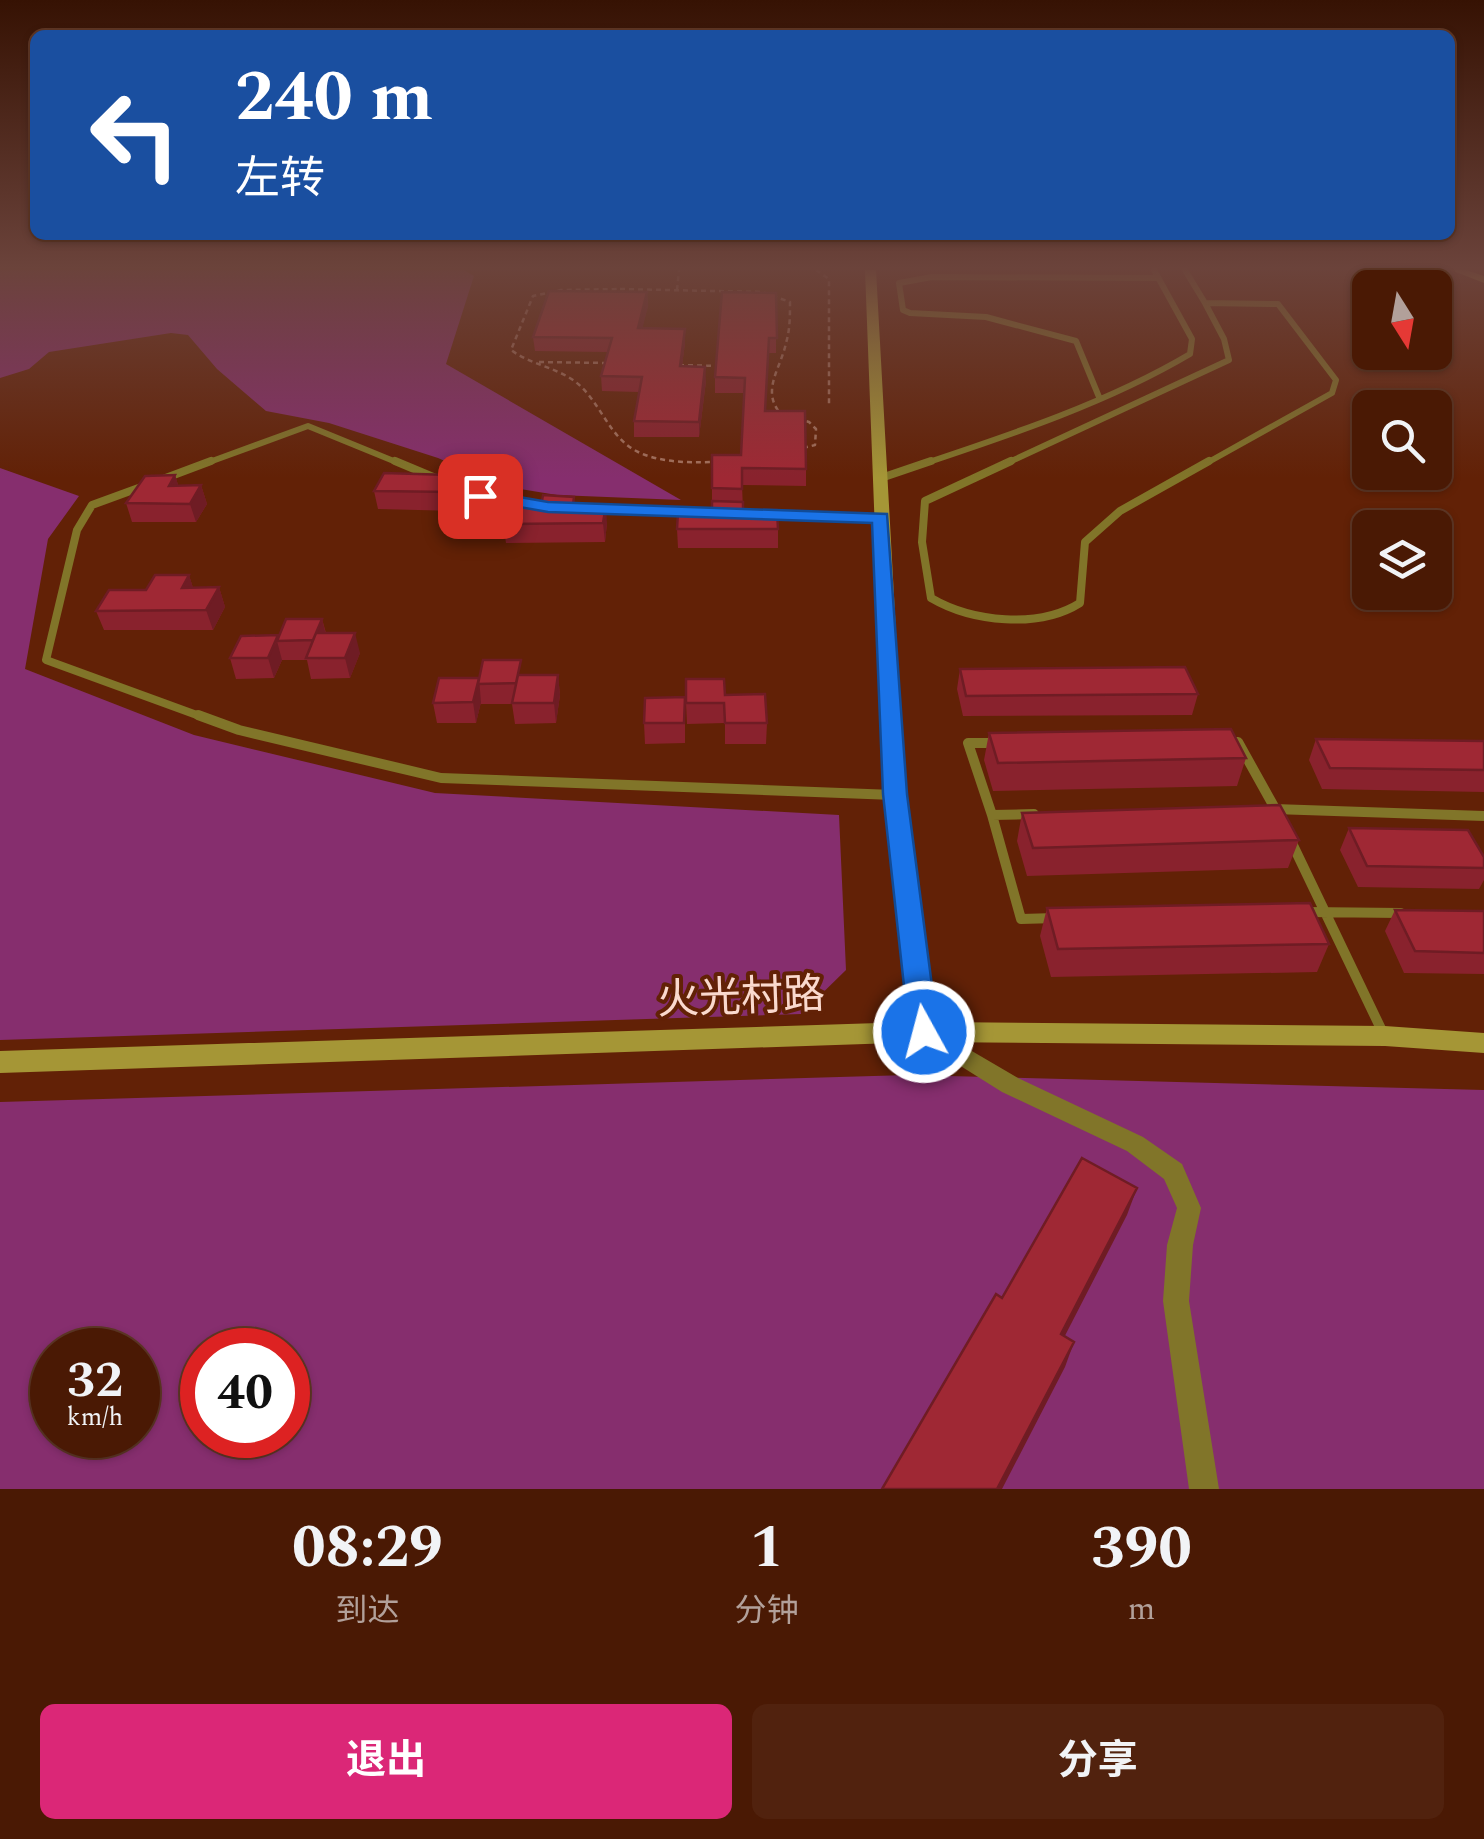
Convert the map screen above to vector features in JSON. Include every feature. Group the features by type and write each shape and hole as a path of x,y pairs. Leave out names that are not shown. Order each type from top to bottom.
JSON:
{"street":[{"path":"874,339 895,794 924,1032 1010,1085 1135,1144 1172,1172 1189,1208 1180,1244 1176,1301 1204,1489"},
{"name":"火光村路","path":"0,1062 924,1032 1385,1036 1484,1043"}],"lane":[{"path":"1068,339 1076,341 1099,397"},
{"path":"881,478 995,440 1099,397 1190,354 1192,339"},
{"path":"1226,339 1230,347 1229,360 925,501 922,542 931,598 943,608 974,614 1060,616 1080,604 1084,542 1120,511 1332,392 1336,380 1305,339"},
{"path":"568,508 480,496 308,426 92,505 77,530 46,660 239,730 441,778 895,794"},
{"path":"588,508 724,512"},
{"path":"764,514 881,518"},
{"path":"1219,742 1238,742 1276,809 1385,1036"},
{"path":"1006,743 968,743 1021,919 1078,918"},
{"path":"1257,809 1484,816"},
{"path":"992,816 1049,814"},
{"path":"1288,912 1405,913"}],"path":[{"path":"515,339 511,350 574,380 600,402 628,447 652,456 738,460 814,445 816,429 809,422 780,413 771,399 774,368 787,339"},
{"path":"829,339 829,407"},
{"path":"532,362 625,364"},
{"path":"662,365 718,366"}],"shaded area":[{"path":"0,339 129,339 49,352 29,369 0,378"},
{"path":"192,339 454,339 446,364 681,500 557,495 502,486 438,458 329,423 266,411 217,369"},
{"path":"0,468 79,496 48,539 25,669 194,735 435,793 839,815 846,970 801,1014 0,1040"},
{"path":"908,1075 1484,1090 1484,1489 0,1489 0,1102"}],"building":[{"path":"612,339 684,339 680,366 705,367 699,422 634,421 642,377 601,376"},
{"path":"718,339 769,339 765,411 805,411 806,469 742,468 742,489 712,488 712,455 741,455 745,378 715,377"},
{"path":"384,473 451,475 461,479 454,492 374,491"},
{"path":"175,475 169,486 201,485 190,504 126,503 145,476"},
{"path":"543,495 574,497 573,505 606,505 603,523 503,524 507,507 541,506"},
{"path":"712,501 743,502 743,510 777,510 778,529 677,529 678,512 712,512"},
{"path":"155,575 189,575 182,588 219,587 206,610 96,611 109,590 146,590"},
{"path":"286,619 322,619 313,640 277,641"},
{"path":"316,633 355,633 345,658 306,658"},
{"path":"278,635 268,658 230,658 241,636"},
{"path":"483,660 521,660 516,683 478,684"},
{"path":"1185,667 1198,694 966,696 960,669"},
{"path":"518,675 558,675 554,703 512,703"},
{"path":"439,678 479,678 473,702 433,703"},
{"path":"686,679 724,679 725,695 765,694 767,723 725,723 724,703 686,703"},
{"path":"685,697 684,723 644,723 645,698"},
{"path":"1231,729 1246,758 998,763 989,733"},
{"path":"1316,739 1484,741 1484,770 1330,768"},
{"path":"1280,805 1299,840 1033,848 1022,813"},
{"path":"1349,828 1468,830 1484,857 1484,868 1367,866"},
{"path":"1310,903 1329,944 1058,949 1047,908"},
{"path":"1395,910 1484,911 1484,953 1415,951"},
{"path":"1082,1158 1137,1188 1061,1334 1074,1342 997,1489 882,1489 996,1294 1002,1298"}],"route":[{"path":"480,496 548,507 881,518 895,794 924,1032"}]}
